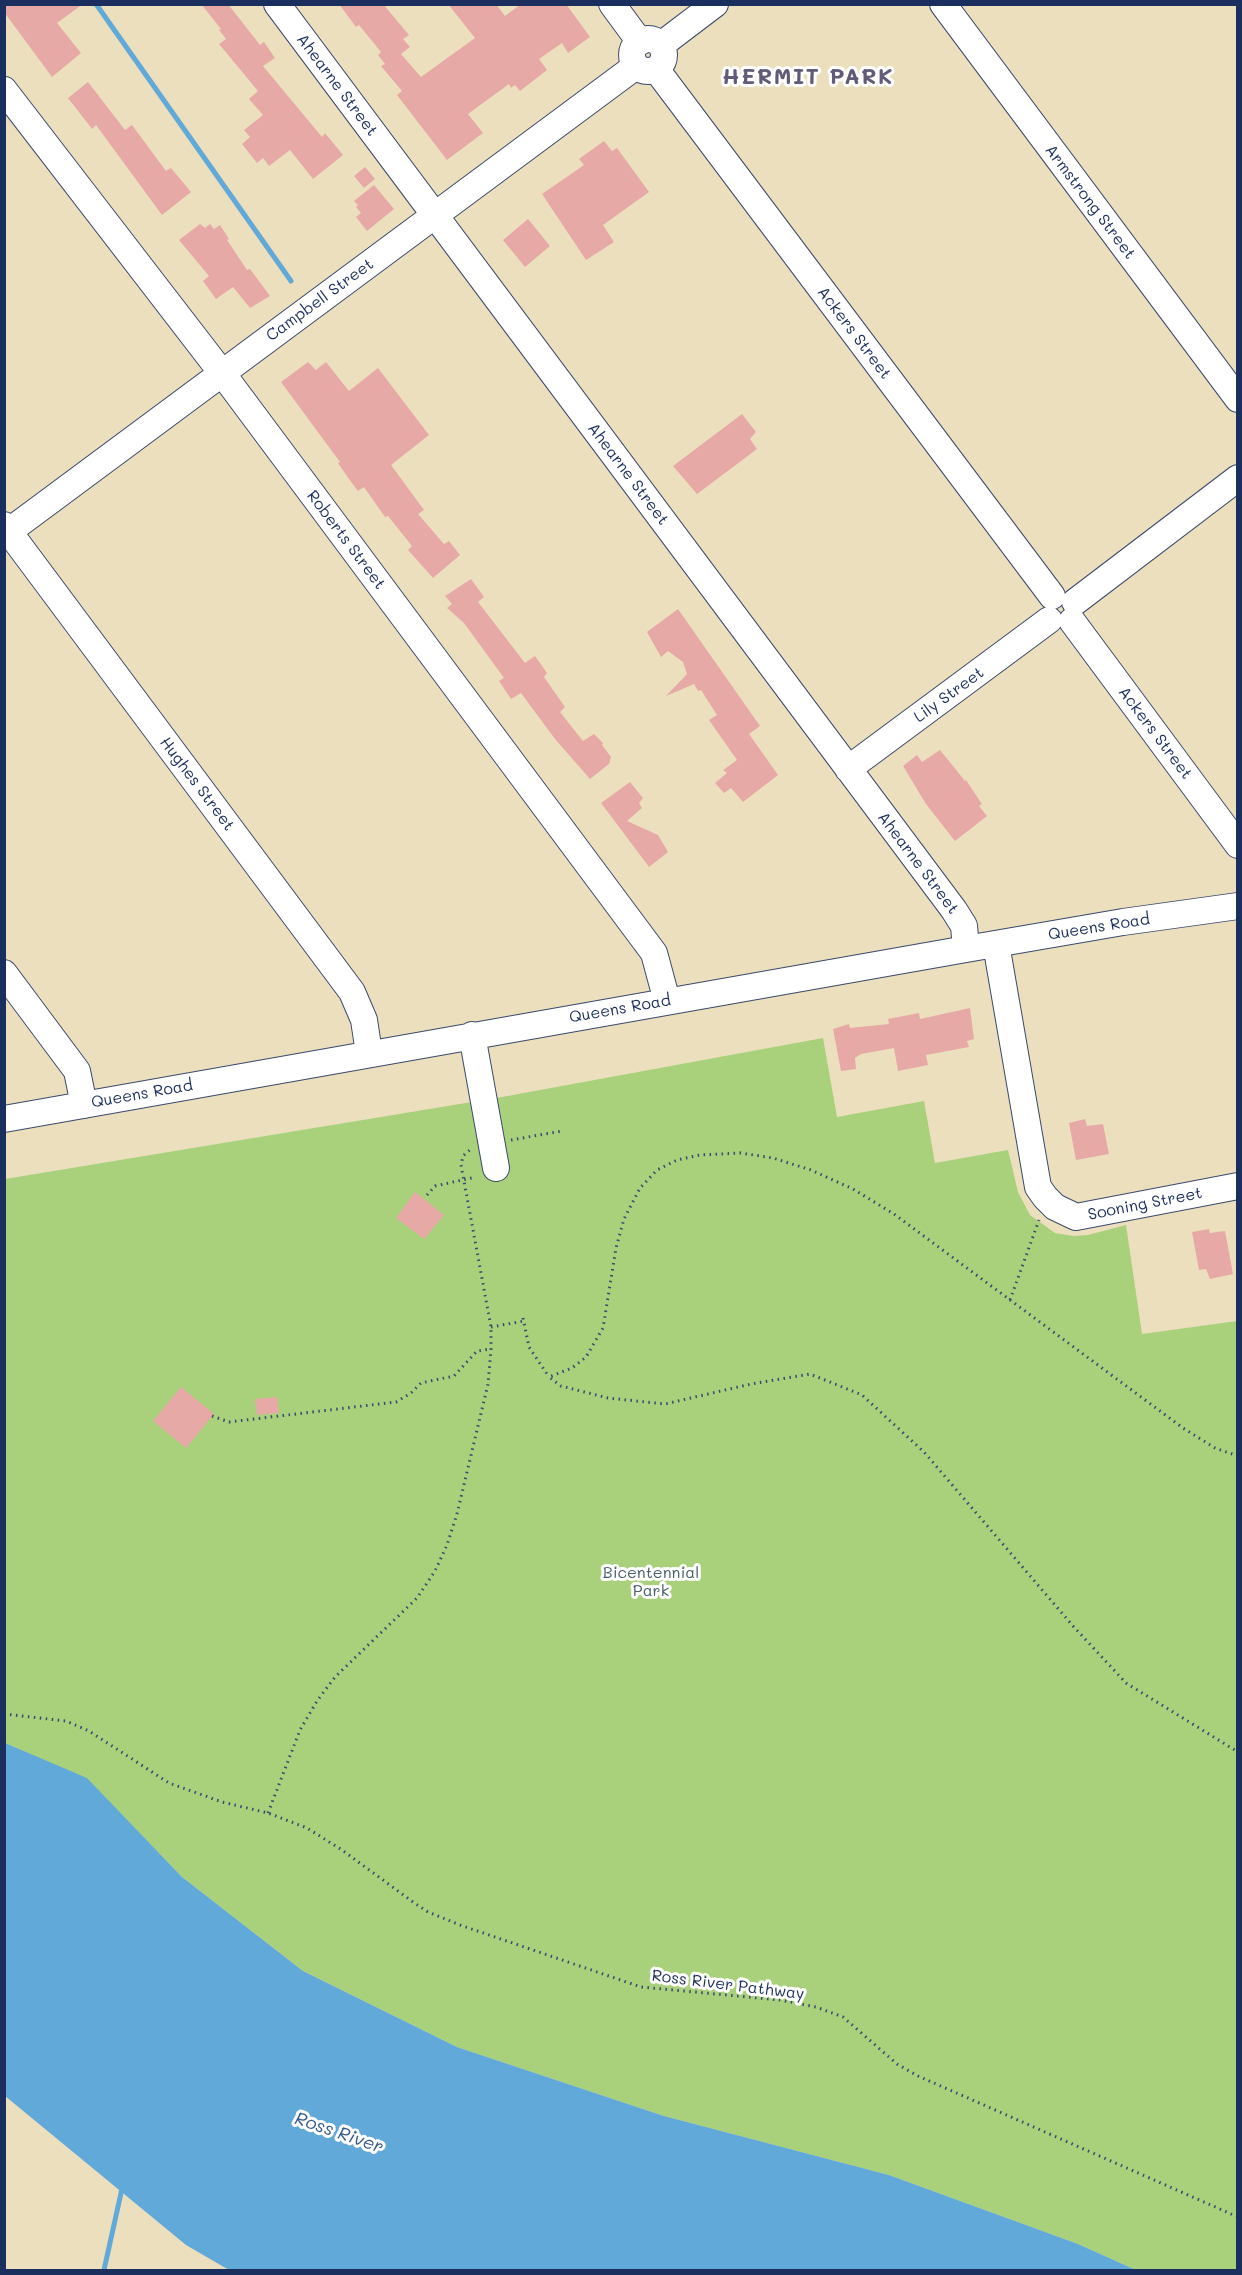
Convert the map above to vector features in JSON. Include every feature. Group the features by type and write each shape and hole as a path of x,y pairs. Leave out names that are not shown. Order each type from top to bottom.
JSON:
{"street":[{"name":"Ahearne Street","path":"277,4 954,910 964,926 966,949"},
{"name":"Ackers Street","path":"612,4 1238,844"},
{"name":"Campbell Street","path":"6,531 435,215 715,4"},
{"name":"Armstrong Street","path":"943,4 1238,399"},
{"name":"Roberts Street","path":"4,90 222,373 654,953 667,1001"},
{"name":"Lily Street","path":"848,769 1238,478"},
{"name":"Hughes Street","path":"6,531 352,992 364,1020 369,1053"},
{"name":"Queens Road","path":"4,1119 966,949 1123,922 1238,906"},
{"path":"996,944 1038,1187 1053,1205"},
{"path":"4,973 77,1071 84,1105"},
{"path":"472,1035 496,1168"},
{"name":"Sooning Street","path":"1053,1205 1076,1217 1238,1186"}],"path":[{"path":"503,1141 562,1131"},
{"path":"4,1714 66,1721 89,1731 169,1783 222,1802 268,1813 300,1730 317,1701 335,1677 417,1598 435,1570 447,1545 457,1514 488,1384 492,1349 491,1327 461,1165 467,1151 480,1146"},
{"path":"549,1377 572,1368 586,1357 603,1328 621,1229 640,1188 657,1170 676,1160 700,1155 741,1153 773,1158 811,1170 853,1189 894,1214 1183,1428 1215,1448 1238,1456"},
{"path":"427,1196 435,1186 463,1180"},
{"path":"1010,1300 1037,1222 1053,1205"},
{"path":"491,1327 524,1319 529,1347 549,1377 561,1386 608,1398 665,1404 751,1384 810,1374 862,1395 924,1452 1073,1626 1126,1683 1238,1752"},
{"path":"212,1416 229,1422 396,1402 411,1393 421,1383 454,1376 477,1351 492,1349"},
{"name":"Ross River Pathway","path":"268,1813 307,1828 342,1850 413,1902 460,1924 641,1987 780,2000 816,2007 843,2017 897,2064 918,2076 1238,2217"}],"green space":[{"name":"Bicentennial Park","path":"823,1038 837,1117 924,1101 935,1163 1008,1150 1018,1192 1030,1215 1055,1233 1074,1236 1088,1235 1126,1225 1142,1334 1237,1321 1237,2270 1136,2270 1078,2244 889,2175 664,2116 457,2047 303,1971 182,1877 87,1779 5,1743 5,1179 502,1097"}],"water":[{"name":"Ross River","path":"5,1743 87,1778 182,1877 303,1971 457,2047 664,2116 889,2175 1078,2244 1136,2270 229,2270 186,2245 5,2096"}],"building":[{"path":"4,4 83,4 57,23 81,53 52,77 4,12"},
{"path":"201,4 228,4 260,45 264,42 275,58 263,66 322,137 325,133 343,155 313,179 290,150 269,166 263,158 257,163 242,144 250,137 244,130 263,115 249,99 258,91 219,44 226,39"},
{"path":"339,4 383,4 409,35 403,39 410,47 401,54 421,77 475,38 448,4 496,4 505,16 521,4 566,4 590,37 568,53 562,43 539,59 547,70 520,91 515,85 511,88 509,84 468,114 483,133 447,160 397,95 402,91 381,66 385,64 378,55 381,52 359,25 356,27"},
{"path":"88,82 125,130 132,125 166,171 171,168 191,192 162,215 96,125 92,129 68,98"},
{"path":"604,141 612,151 617,148 649,192 603,225 614,242 586,260 542,194 584,165 579,159"},
{"path":"365,167 375,179 364,188 354,176"},
{"path":"374,185 394,209 367,231 356,217 361,213 354,201"},
{"path":"528,219 550,246 525,267 503,240"},
{"path":"200,224 205,228 210,224 214,229 220,225 247,270 250,269 270,296 250,308 233,287 216,299 203,281 209,276 179,240"},
{"path":"308,362 316,370 326,362 349,391 378,368 429,435 391,465 424,510 418,514 444,544 449,541 460,555 433,578 408,550 412,546 388,516 385,517 364,487 358,491 338,463 340,462 281,382"},
{"path":"742,414 756,432 750,439 757,449 697,494 673,466"},
{"path":"471,579 484,597 478,602 525,663 535,656 547,673 544,677 565,707 560,712 583,741 594,734 603,743 602,745 611,757 609,764 590,779 555,739 521,693 511,699 499,681 504,678 464,623 447,608 452,604 445,596"},
{"path":"678,609 760,726 749,734 778,775 743,802 731,788 724,793 715,783 727,773 723,770 737,760 709,720 717,715 701,690 698,691 694,684 666,696 687,674 683,662 668,651 661,657 647,632"},
{"path":"940,750 966,780 982,804 979,806 987,816 955,841 926,804 903,766 917,755 922,762"},
{"path":"630,782 643,798 639,803 642,808 627,821 658,835 668,852 649,867 601,803"},
{"path":"970,1008 974,1039 967,1041 969,1047 926,1055 928,1065 898,1071 894,1048 861,1054 855,1058 856,1069 841,1071 833,1029 849,1024 850,1028 889,1024 888,1019 919,1013 920,1019"},
{"path":"1085,1119 1087,1126 1103,1124 1109,1154 1076,1160 1069,1123"},
{"path":"415,1192 444,1215 424,1239 396,1218"},
{"path":"1209,1229 1210,1233 1225,1231 1233,1274 1210,1279 1206,1269 1199,1270 1192,1232"},
{"path":"181,1387 214,1414 186,1448 153,1421"},
{"path":"277,1397 279,1413 257,1415 255,1399"}],"waterway":[{"path":"96,4 291,281"},
{"path":"104,2270 123,2184"}],"district":[{"name":"HERMIT PARK","path":"808,77"}]}
